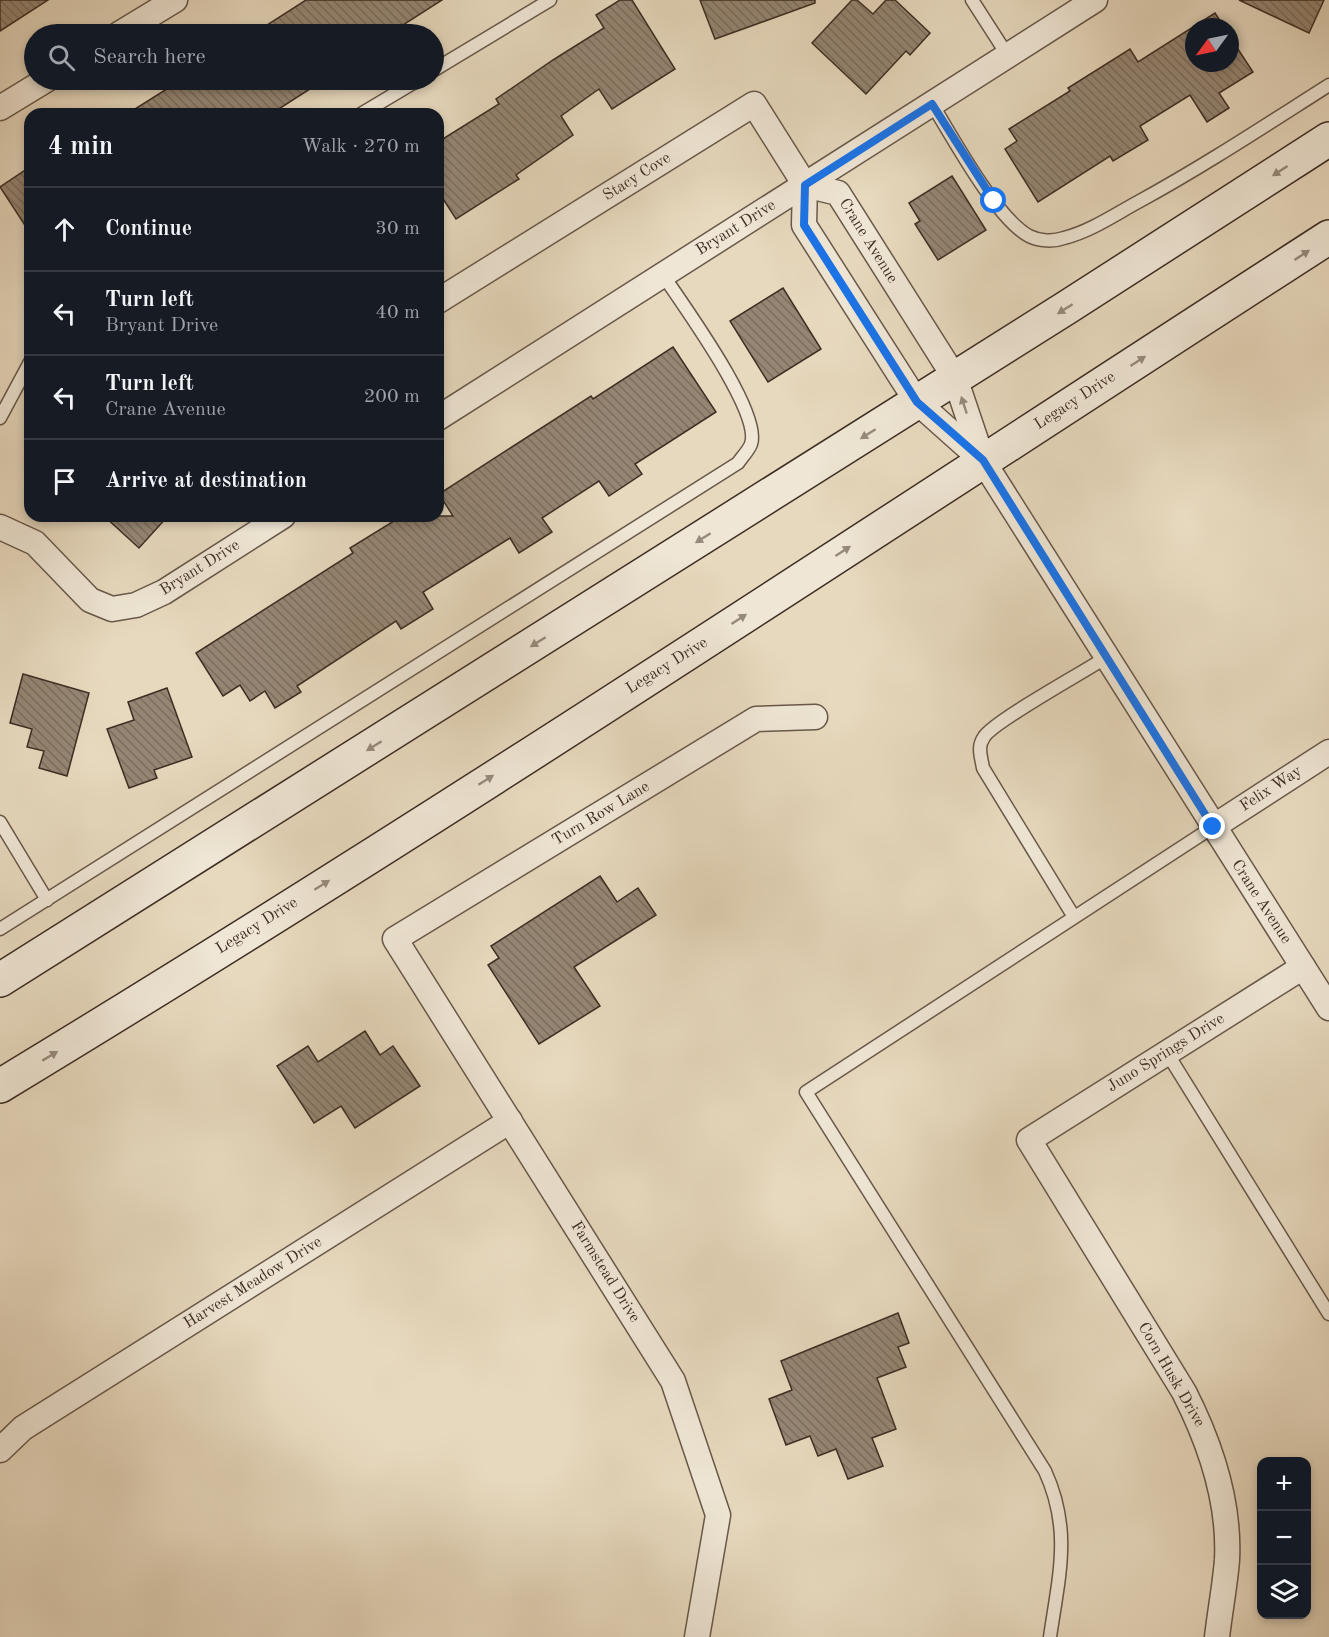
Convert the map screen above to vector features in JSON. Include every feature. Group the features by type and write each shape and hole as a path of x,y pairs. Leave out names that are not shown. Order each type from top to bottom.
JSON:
{"main road":[{"path":"0,980 956,378 1329,139"},
{"name":"Legacy Drive","path":"0,1086 109,1020 707,640 1329,237"}],"street":[{"path":"135,24 175,0"},
{"name":"Bryant Drive","path":"444,414 1095,0"},
{"path":"0,108 30,90"},
{"name":"Stacy Cove","path":"444,297 754,104 805,185"},
{"name":"Crane Avenue","path":"983,460 917,402 804,225 805,185 838,193 956,378 983,460 1329,1008"},
{"name":"Bryant Drive","path":"0,527 35,543 90,600 112,609 136,605 164,592 266,522"},
{"name":"Turn Row Lane","path":"395,939 756,719 815,717"},
{"name":"Felix Way","path":"1213,827 1329,752"},
{"name":"Farmstead Drive","path":"395,939 673,1381 718,1515 697,1637"},
{"name":"Juno Springs Drive","path":"1029,1140 1303,967"},
{"name":"Harvest Meadow Drive","path":"0,1450 23,1428 510,1121"},
{"name":"Corn Husk Drive","path":"1029,1140 1184,1392 1204,1432 1217,1474 1226,1547 1217,1637"}],"lane":[{"path":"444,64 550,0"},
{"path":"972,0 1008,56"},
{"path":"932,104 1011,222 1029,236 1046,241 1062,239 1086,231 1179,180 1329,85"},
{"path":"371,108 401,90"},
{"path":"0,928 738,463 751,444 752,423 745,407 663,275"},
{"path":"0,417 24,373"},
{"path":"1074,918 983,768 979,748 985,735 1106,658"},
{"path":"0,822 47,900"},
{"path":"1050,1637 1061,1556 1062,1522 1056,1495 1045,1471 806,1092 1213,827"},
{"path":"1167,1053 1329,1314"}],"building":[{"path":"0,0 48,0 0,31"},
{"path":"306,0 442,0 405,24 269,24"},
{"path":"620,0 632,0 675,69 612,109 599,89 561,116 573,135 516,175 519,179 456,219 444,200 444,138 499,104 496,99 604,28 596,15"},
{"path":"700,0 815,0 815,3 715,39"},
{"path":"852,0 857,0 873,14 886,0 895,0 930,33 910,55 906,51 866,94 812,43"},
{"path":"1239,0 1324,0 1309,33"},
{"path":"1215,13 1218,18 1207,18"},
{"path":"1185,32 1185,72 1239,72 1239,51 1253,72 1219,93 1229,108 1207,122 1190,95 1140,126 1148,140 1113,161 1110,156 1038,202 1005,149 1017,141 1009,129 1070,91 1068,88 1130,49 1138,62"},
{"path":"165,90 308,90 280,108 137,108"},
{"path":"24,171 24,224 0,187"},
{"path":"952,176 986,230 938,260 915,224 920,221 909,203"},
{"path":"783,288 821,349 768,382 730,321"},
{"path":"673,347 716,412 635,464 642,474 609,496 599,481 542,518 552,532 519,553 510,538 423,592 433,609 401,629 396,621 297,686 301,692 275,708 265,691 250,701 240,685 223,696 196,653 353,553 350,548 392,522 444,522 444,516 453,516 444,502 444,491 591,396 593,399"},
{"path":"111,522 163,522 139,548"},
{"path":"23,674 89,693 67,776 39,768 44,751 27,747 32,729 10,723"},
{"path":"167,688 192,757 154,770 157,778 129,788 107,729 134,720 128,702"},
{"path":"600,876 617,902 638,888 656,915 574,967 600,1006 539,1044 488,965 499,958 491,946"},
{"path":"365,1031 380,1055 393,1046 420,1086 355,1128 341,1106 314,1123 277,1066 308,1046 318,1062"},
{"path":"898,1313 909,1343 898,1347 906,1367 877,1378 896,1429 872,1438 883,1466 848,1479 836,1449 818,1456 810,1436 786,1445 769,1399 792,1390 781,1361"}],"route":[{"path":"994,201 932,104 805,185 804,225 917,402 983,460 1213,827"}]}
